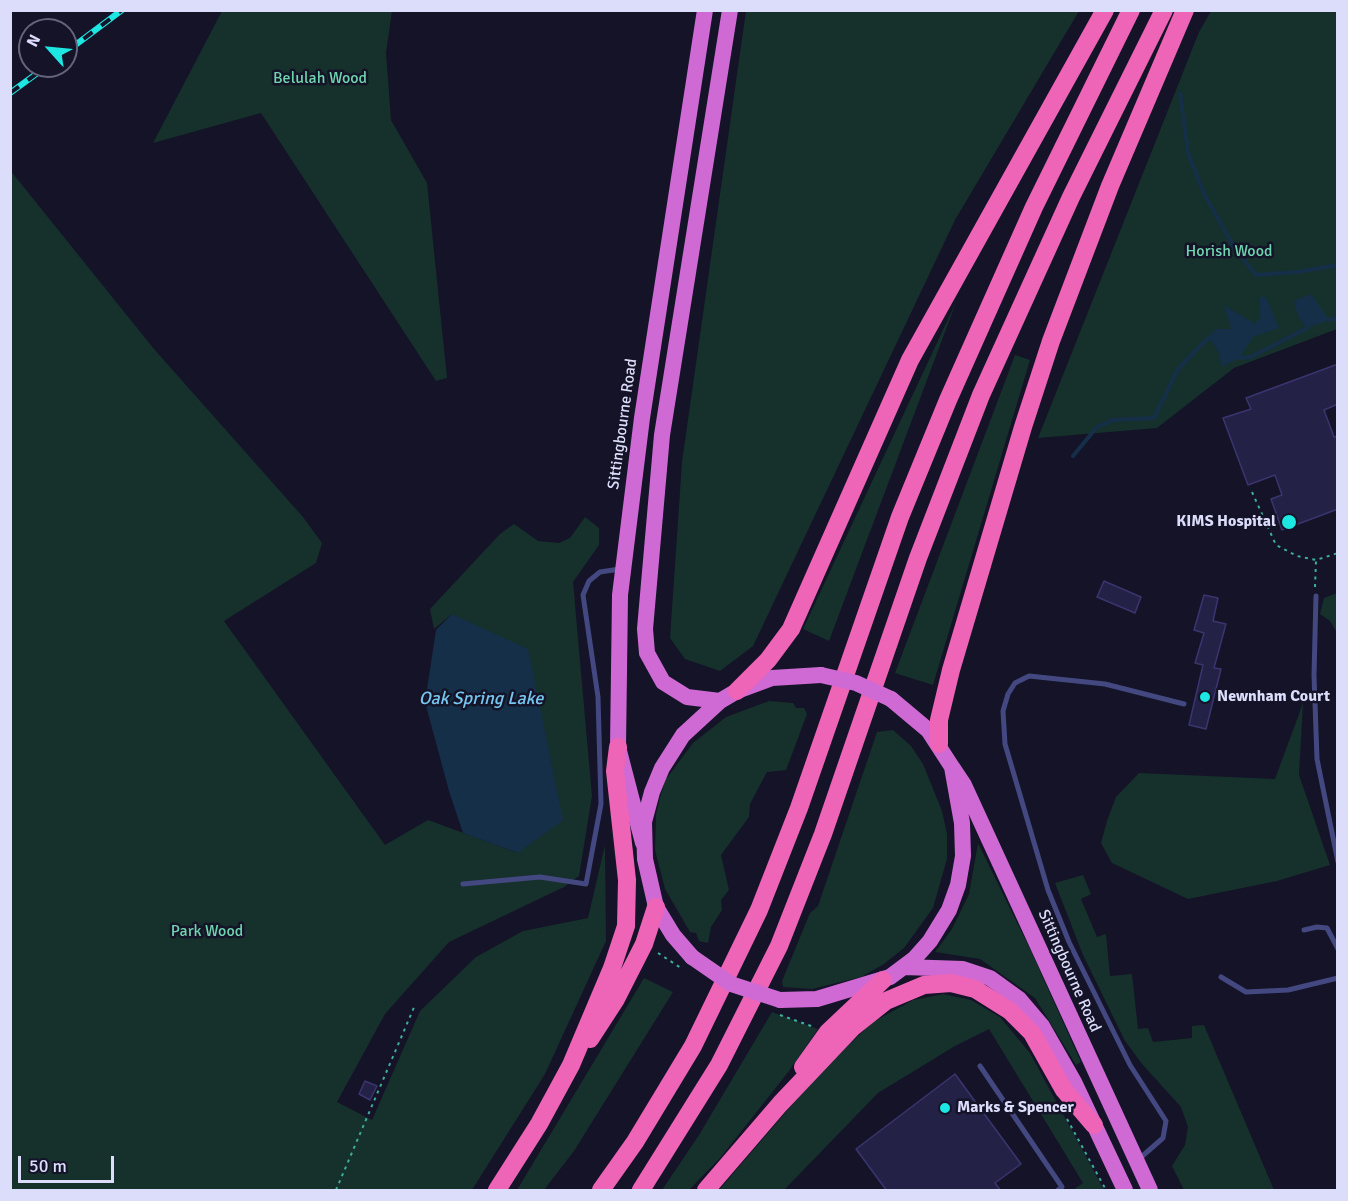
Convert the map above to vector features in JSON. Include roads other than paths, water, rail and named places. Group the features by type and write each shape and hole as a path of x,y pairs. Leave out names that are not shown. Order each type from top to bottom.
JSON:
{"highway":[{"name":"Sittingbourne Road","path":"643,843 618,747 617,659 622,569 640,428 705,10"},
{"path":"720,701 687,697 663,682 647,653 645,629 662,435 730,10"},
{"path":"737,691 768,660 791,629 910,360 1106,10"},
{"path":"601,1191 635,1143 693,1046 759,910 799,808 900,517 948,400 1043,188 1131,10"},
{"path":"641,1191 719,1065 778,946 824,834 918,558 973,414 1071,196 1164,10"},
{"path":"939,744 939,720 951,670 1012,460 1051,341 1110,186 1185,10"},
{"name":"Sittingbourne Road","path":"643,843 647,807 662,768 683,735 720,701 737,691 772,678 821,675 856,683 891,699 921,723 939,744 964,785 1150,1191"},
{"path":"497,1191 539,1124 571,1065 615,960 628,914 615,771 618,747"},
{"path":"706,1191 780,1104 828,1032 883,980 904,967 930,941 943,922 958,885 963,856 962,832 952,767"},
{"path":"643,843 656,907 689,964 776,1006 817,999 883,980"},
{"path":"571,1065 596,1032 620,992 644,944 656,907"},
{"path":"904,967 963,969 990,978 1019,999 1042,1026 1095,1125 1125,1191"},
{"path":"780,1104 798,1088 839,1040 875,1009 910,990 951,983 984,993 1010,1011 1032,1034 1064,1090 1095,1125"}],"lane":[{"path":"463,884 540,877 586,884 601,804 598,697 583,595 589,581 600,572 622,569"},
{"path":"1316,596 1314,675 1317,759 1338,862"},
{"path":"1136,1161 1163,1138 1166,1120 1130,1065 1054,905 1009,759 1003,733 1003,711 1011,688 1020,679 1029,676 1105,684 1184,704"},
{"path":"1304,930 1317,927 1327,928 1338,949"},
{"path":"1221,976 1246,992 1288,990 1338,978"},
{"path":"980,1066 1062,1187 1058,1191"}],"water":[{"path":"1311,294 1329,320 1307,328 1298,316 1294,301"},
{"path":"1260,297 1266,297 1279,328 1253,337 1239,358 1222,367 1218,351 1209,337 1215,329 1231,329 1224,305 1255,324 1259,319"},
{"name":"Oak Spring Lake","path":"452,614 528,649 563,820 518,853 463,833 449,791 425,702 436,630"}],"waterway":[{"path":"1180,93 1188,153 1204,194 1235,249 1256,275 1297,272 1338,265"},
{"path":"1329,320 1338,318"},
{"path":"1239,358 1251,357 1307,328"},
{"path":"1073,456 1097,427 1113,420 1154,418 1178,369 1209,337"}],"railway":[{"path":"78,43 122,10"},
{"path":"10,93 31,78"}],"place":[{"name":"KIMS Hospital","path":"1289,522"},
{"name":"Newnham Court","path":"1205,697"},
{"name":"Marks & Spencer","path":"945,1108"}],"park label":[{"name":"Belulah Wood","path":"320,79"},
{"name":"Horish Wood","path":"1229,252"},
{"name":"Park Wood","path":"207,932"}]}
